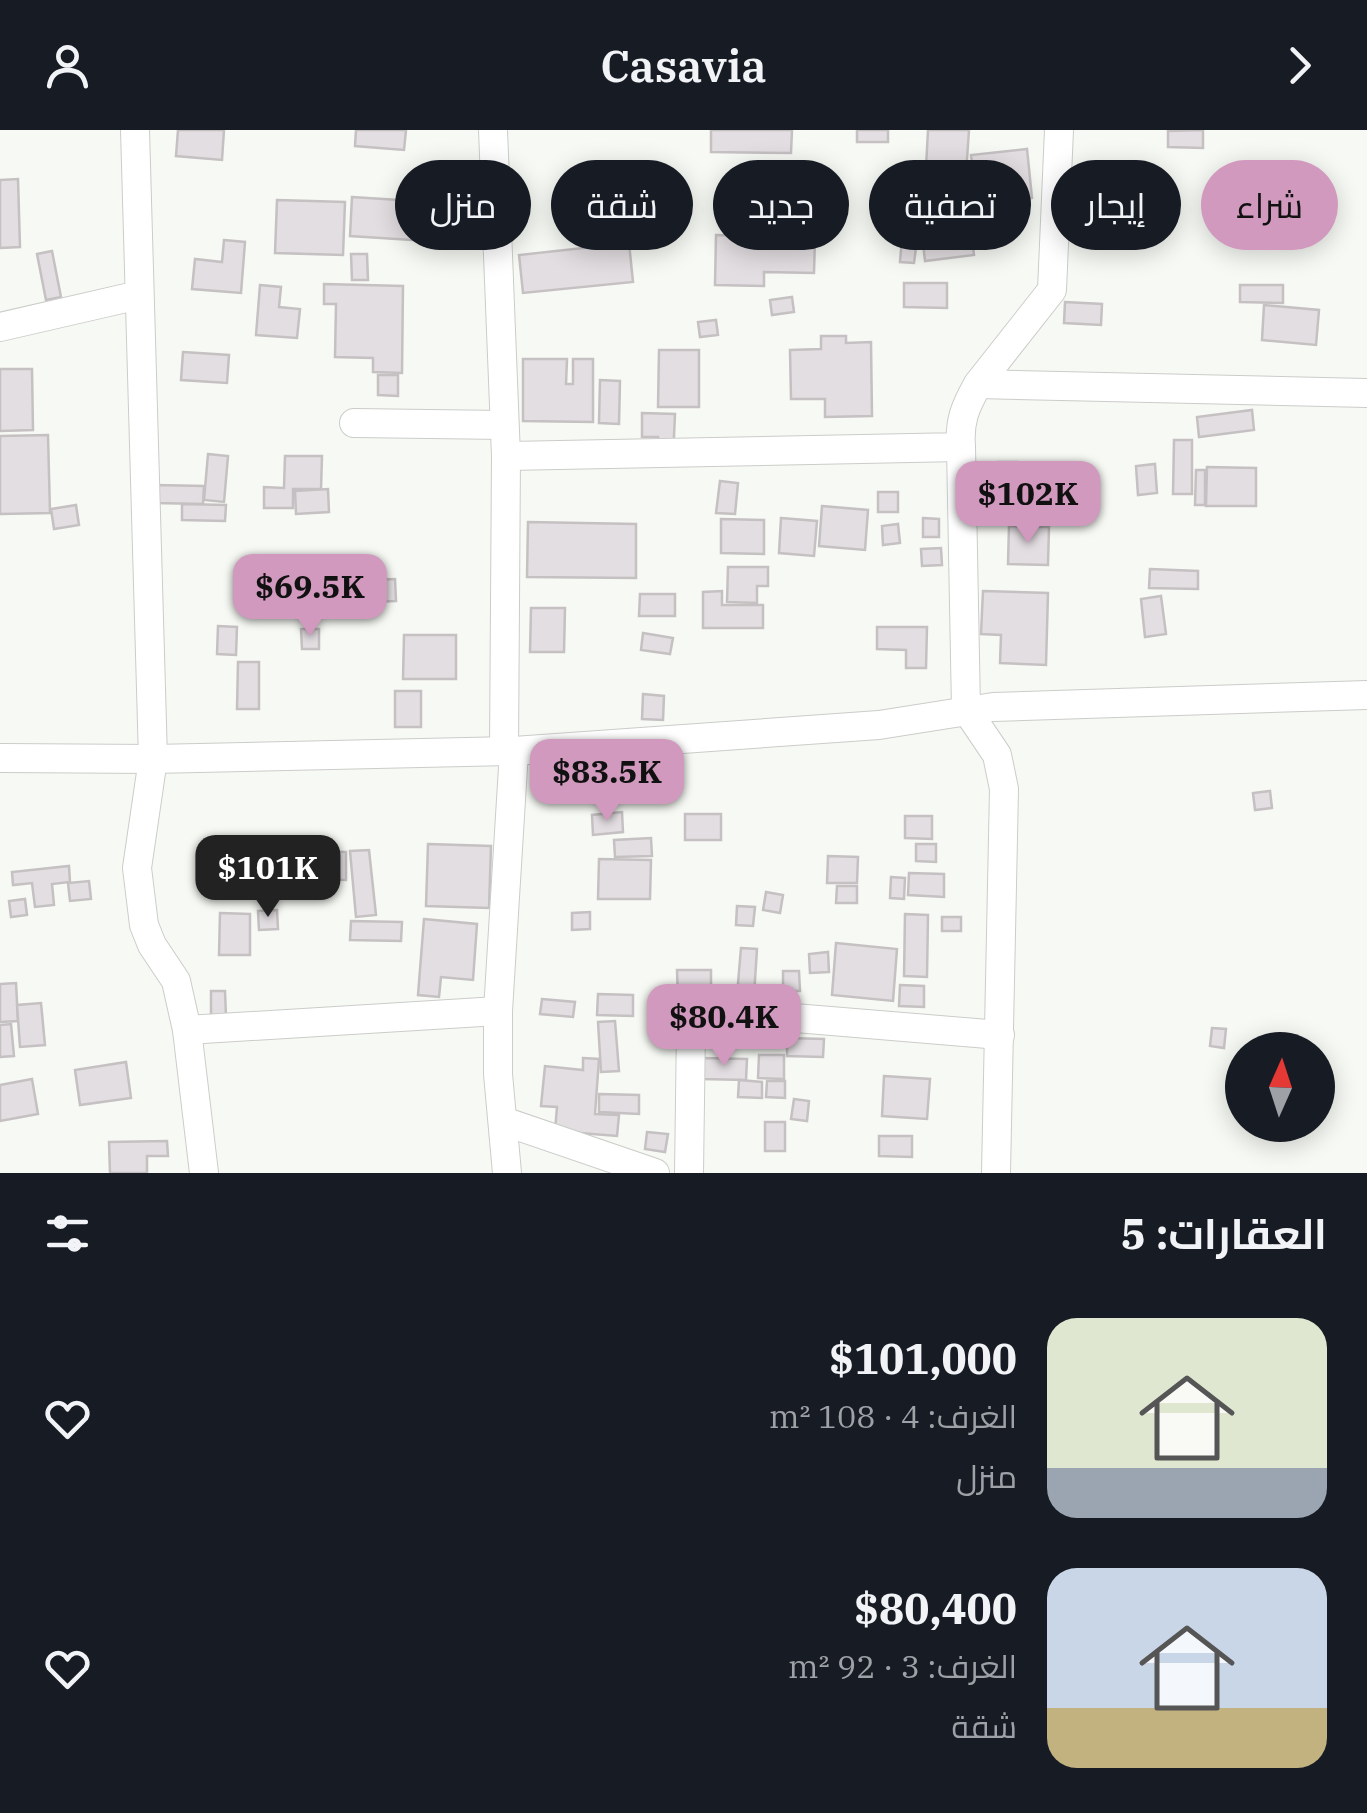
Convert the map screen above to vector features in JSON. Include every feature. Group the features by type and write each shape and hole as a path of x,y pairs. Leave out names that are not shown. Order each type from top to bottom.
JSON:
{"street":[{"path":"135,130 153,759 137,868 140,904 152,945 176,981 187,1030 204,1173"},
{"path":"493,130 506,456 509,751 498,1074 507,1173"},
{"path":"996,1173 1004,789 996,755 966,709 960,424 963,409 978,384 1052,290 1058,130"},
{"path":"0,327 139,296"},
{"path":"978,384 1367,393"},
{"path":"354,423 504,425"},
{"path":"506,456 960,447"},
{"path":"0,758 153,759 509,751 879,725 966,709 1367,695"},
{"path":"187,1030 498,1011"},
{"path":"689,1173 691,1026 696,1016 710,1011 1000,1035"},
{"path":"503,1122 655,1173"}],"building":[{"path":"178,130 224,130 222,160 176,156"},
{"path":"356,130 406,130 404,150 355,146"},
{"path":"711,130 792,130 791,153 711,152"},
{"path":"857,130 888,130 888,142 857,142"},
{"path":"928,130 969,130 967,160 926,160"},
{"path":"1203,130 1203,148 1168,147 1168,131"},
{"path":"1027,149 1028,160 972,160 971,155"},
{"path":"18,179 20,247 0,248 0,180"},
{"path":"352,197 395,200 395,239 350,236"},
{"path":"277,200 345,202 343,255 275,253"},
{"path":"224,240 245,242 241,293 192,289 195,259 222,262"},
{"path":"630,250 633,282 523,293 519,255"},
{"path":"716,250 815,250 814,273 764,272 764,286 715,285"},
{"path":"901,250 916,250 914,263 900,262"},
{"path":"924,250 973,250 974,255 925,261"},
{"path":"52,251 61,297 46,300 37,254"},
{"path":"351,254 367,254 368,280 352,280"},
{"path":"904,283 947,283 947,308 904,307"},
{"path":"324,284 403,286 402,373 373,372 373,358 335,357 336,304 324,304"},
{"path":"260,285 281,287 279,307 300,309 297,338 256,335"},
{"path":"1240,285 1283,285 1283,303 1240,302"},
{"path":"792,297 794,312 772,315 770,300"},
{"path":"1065,302 1102,304 1101,325 1064,323"},
{"path":"1264,305 1319,310 1316,345 1262,340"},
{"path":"716,320 718,335 700,337 698,322"},
{"path":"821,336 846,336 846,343 871,342 872,416 825,417 825,399 791,399 790,350 821,349"},
{"path":"659,350 699,350 699,407 658,407"},
{"path":"183,352 229,355 227,383 181,380"},
{"path":"523,359 567,359 566,384 573,384 573,359 593,359 593,422 523,421"},
{"path":"0,369 32,369 33,430 0,431"},
{"path":"378,375 398,375 398,396 378,395"},
{"path":"600,380 620,381 619,424 599,423"},
{"path":"1252,410 1254,430 1199,437 1197,417"},
{"path":"642,413 675,414 673,458 658,457 658,437 642,437"},
{"path":"48,435 50,513 0,514 0,436"},
{"path":"1174,440 1192,440 1192,494 1173,494"},
{"path":"208,454 228,456 224,502 204,500"},
{"path":"285,456 322,456 321,489 293,489 293,508 264,508 264,487 284,488"},
{"path":"998,462 1017,462 1017,480 998,480"},
{"path":"1155,464 1157,493 1138,495 1136,466"},
{"path":"1207,467 1256,468 1256,506 1206,506"},
{"path":"1196,470 1205,470 1205,505 1195,505"},
{"path":"720,481 738,483 735,514 716,513"},
{"path":"155,485 204,486 203,504 155,503"},
{"path":"328,489 329,512 296,514 295,491"},
{"path":"878,492 898,492 898,512 878,512"},
{"path":"182,504 226,505 225,521 182,520"},
{"path":"76,505 79,525 54,529 51,509"},
{"path":"822,506 868,510 865,550 819,546"},
{"path":"781,518 817,521 814,556 779,553"},
{"path":"923,518 939,519 939,537 923,537"},
{"path":"721,519 764,520 764,554 721,553"},
{"path":"528,522 636,524 636,578 527,577"},
{"path":"898,524 900,543 883,545 882,526"},
{"path":"1009,526 1049,527 1048,565 1008,564"},
{"path":"941,548 942,565 922,566 921,549"},
{"path":"728,567 768,567 768,586 757,586 757,603 727,602"},
{"path":"1150,569 1198,571 1198,589 1149,588"},
{"path":"395,579 396,601 371,602 371,580"},
{"path":"344,581 369,583 365,617 341,615"},
{"path":"722,591 722,605 763,605 763,628 703,628 703,592"},
{"path":"983,591 1048,593 1046,665 1000,663 1001,635 981,634"},
{"path":"640,594 675,594 675,616 639,616"},
{"path":"1161,596 1166,634 1145,637 1141,599"},
{"path":"531,608 565,608 564,652 530,652"},
{"path":"218,626 237,627 236,655 217,654"},
{"path":"877,627 927,627 926,668 906,668 906,650 877,649"},
{"path":"301,629 319,629 319,649 302,649"},
{"path":"643,633 673,638 670,654 641,650"},
{"path":"404,635 456,635 456,679 403,679"},
{"path":"238,662 259,662 259,709 237,709"},
{"path":"395,691 421,691 421,727 395,727"},
{"path":"643,694 664,696 663,720 642,719"},
{"path":"1270,791 1272,808 1255,810 1253,793"},
{"path":"622,812 623,832 593,835 592,815"},
{"path":"685,814 721,814 721,840 685,840"},
{"path":"905,816 932,816 932,839 905,838"},
{"path":"651,838 652,856 615,857 614,840"},
{"path":"428,844 491,846 489,908 426,906"},
{"path":"916,844 936,844 936,862 916,861"},
{"path":"369,850 376,915 356,917 350,851"},
{"path":"306,851 346,852 346,880 306,879"},
{"path":"828,856 858,857 857,883 827,883"},
{"path":"599,859 651,860 650,899 598,899"},
{"path":"69,866 70,882 52,884 54,905 35,907 32,883 13,885 12,872"},
{"path":"909,873 944,874 944,897 908,895"},
{"path":"891,877 905,878 904,899 890,898"},
{"path":"89,881 91,899 70,901 68,883"},
{"path":"837,886 857,886 857,903 836,903"},
{"path":"766,892 783,895 780,913 763,910"},
{"path":"25,899 27,915 11,917 9,901"},
{"path":"737,906 755,907 753,926 736,925"},
{"path":"277,910 278,929 259,930 258,911"},
{"path":"590,912 590,929 572,930 572,913"},
{"path":"220,913 250,914 250,955 219,955"},
{"path":"905,914 928,915 927,977 904,976"},
{"path":"942,917 961,917 961,931 942,931"},
{"path":"424,919 477,924 473,980 441,977 439,997 418,995"},
{"path":"351,921 402,922 401,941 350,940"},
{"path":"836,943 897,949 893,1001 832,995"},
{"path":"741,948 757,949 754,996 737,995"},
{"path":"828,952 829,972 810,973 809,954"},
{"path":"677,970 711,970 711,997 721,996 721,1019 699,1018 699,999 678,999"},
{"path":"783,971 799,971 800,991 783,991"},
{"path":"16,983 18,1021 0,1022 0,984"},
{"path":"900,985 924,986 924,1007 899,1006"},
{"path":"211,991 225,991 226,1017 211,1018"},
{"path":"598,994 633,995 633,1016 597,1015"},
{"path":"542,999 575,1002 573,1017 540,1014"},
{"path":"41,1003 45,1045 20,1047 17,1005"},
{"path":"615,1021 619,1071 601,1072 598,1022"},
{"path":"11,1024 14,1056 0,1057 0,1025"},
{"path":"1212,1028 1226,1029 1224,1048 1210,1046"},
{"path":"787,1038 824,1039 823,1057 787,1056"},
{"path":"759,1055 784,1055 784,1079 758,1078"},
{"path":"583,1058 599,1059 595,1114 619,1115 617,1136 555,1131 557,1107 541,1106 545,1066 583,1070"},
{"path":"702,1058 747,1059 746,1080 701,1079"},
{"path":"126,1062 131,1098 80,1105 75,1070"},
{"path":"884,1076 930,1079 927,1119 882,1116"},
{"path":"32,1079 38,1114 0,1121 0,1085"},
{"path":"739,1080 762,1082 762,1098 738,1097"},
{"path":"767,1081 785,1081 785,1098 766,1097"},
{"path":"599,1094 639,1095 639,1114 599,1112"},
{"path":"794,1099 809,1101 807,1121 791,1119"},
{"path":"765,1122 785,1122 785,1151 765,1151"},
{"path":"647,1132 668,1134 665,1152 645,1149"},
{"path":"879,1136 912,1136 912,1157 879,1156"},
{"path":"167,1141 168,1156 147,1156 147,1173 110,1173 109,1142"}]}
